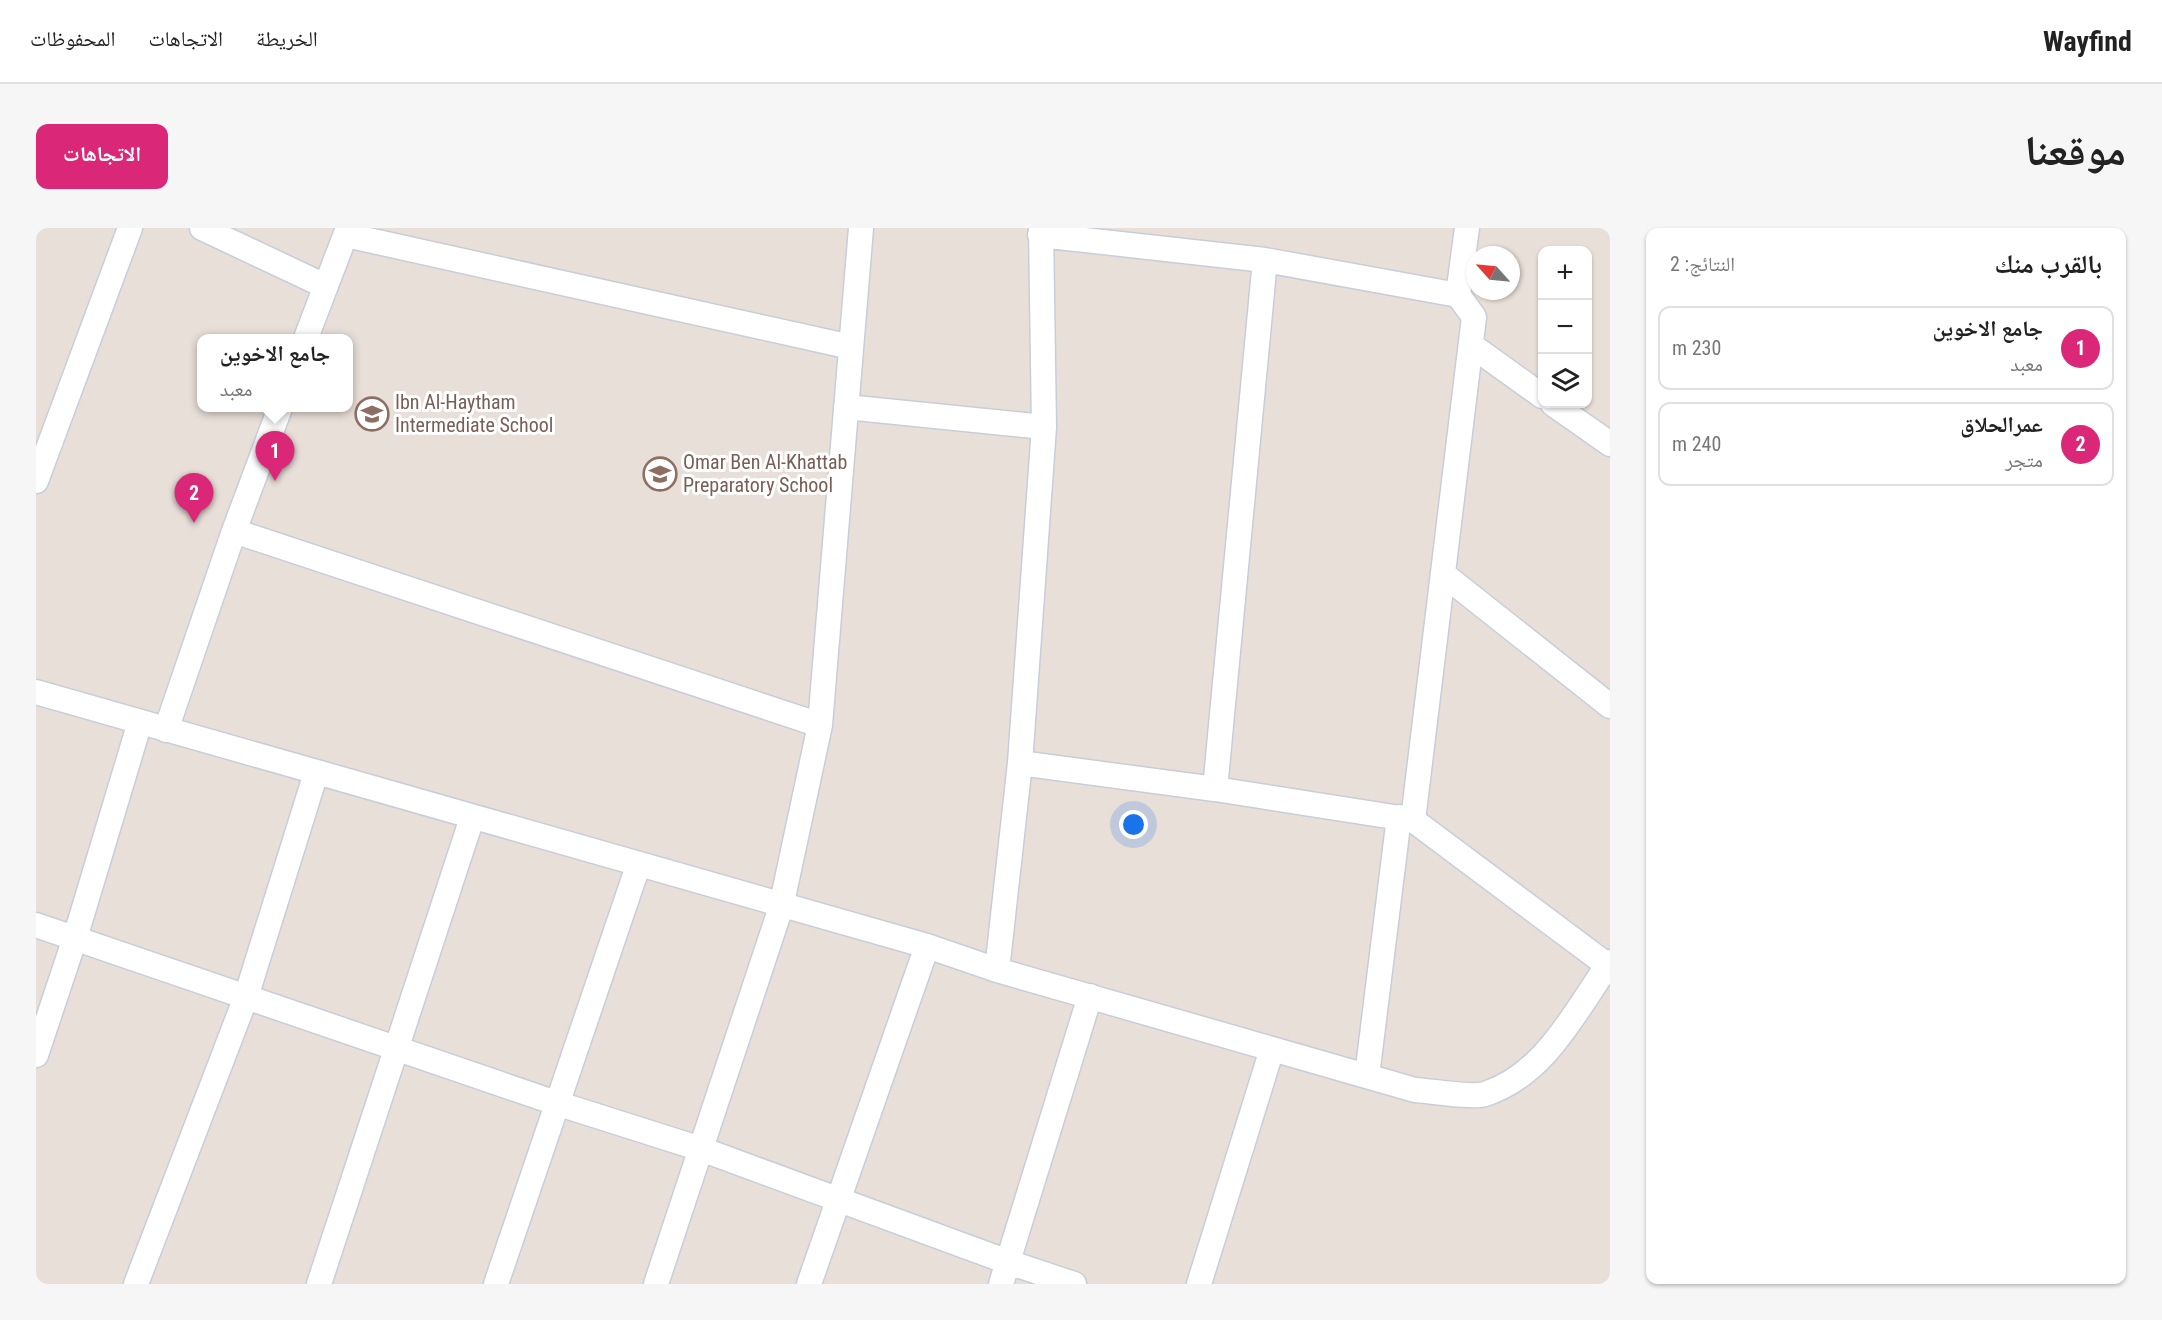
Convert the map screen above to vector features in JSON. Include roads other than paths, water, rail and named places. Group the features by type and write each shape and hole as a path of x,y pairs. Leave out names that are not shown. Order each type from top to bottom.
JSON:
{"street":[{"path":"36,481 130,228"},
{"path":"202,228 325,286"},
{"path":"656,1284 781,907 819,725 861,228"},
{"path":"1458,295 1467,228"},
{"path":"308,334 347,231 851,347"},
{"path":"997,970 1020,763 1044,427 1040,232 1266,260 1458,295 1474,317 1471,345 1443,574 1367,1076"},
{"path":"1215,789 1266,260"},
{"path":"1471,345 1538,393"},
{"path":"846,407 1044,427"},
{"path":"1559,408 1610,444"},
{"path":"166,730 234,531 279,412"},
{"path":"234,531 819,725"},
{"path":"1443,574 1610,706"},
{"path":"36,692 781,907 927,946 997,970 1415,1090 1483,1095 1527,1071 1571,1024 1609,964 1406,818 1020,763"},
{"path":"36,1055 75,938 140,722"},
{"path":"136,1284 246,997 316,773"},
{"path":"319,1284 472,818"},
{"path":"496,1284 638,866"},
{"path":"36,925 556,1103 701,1149 839,1198 1005,1273 1074,1284"},
{"path":"809,1284 927,946"},
{"path":"1005,1273 1090,996"},
{"path":"1199,1284 1272,1049"}],"place":[{"name":"Ibn Al-Haytham Intermediate School","path":"372,414"},
{"name":"Omar Ben Al-Khattab Preparatory School","path":"660,474"},
{"name":"جامع الاخوين","path":"275,481"},
{"name":"عمرالحلاق","path":"194,523"}]}
